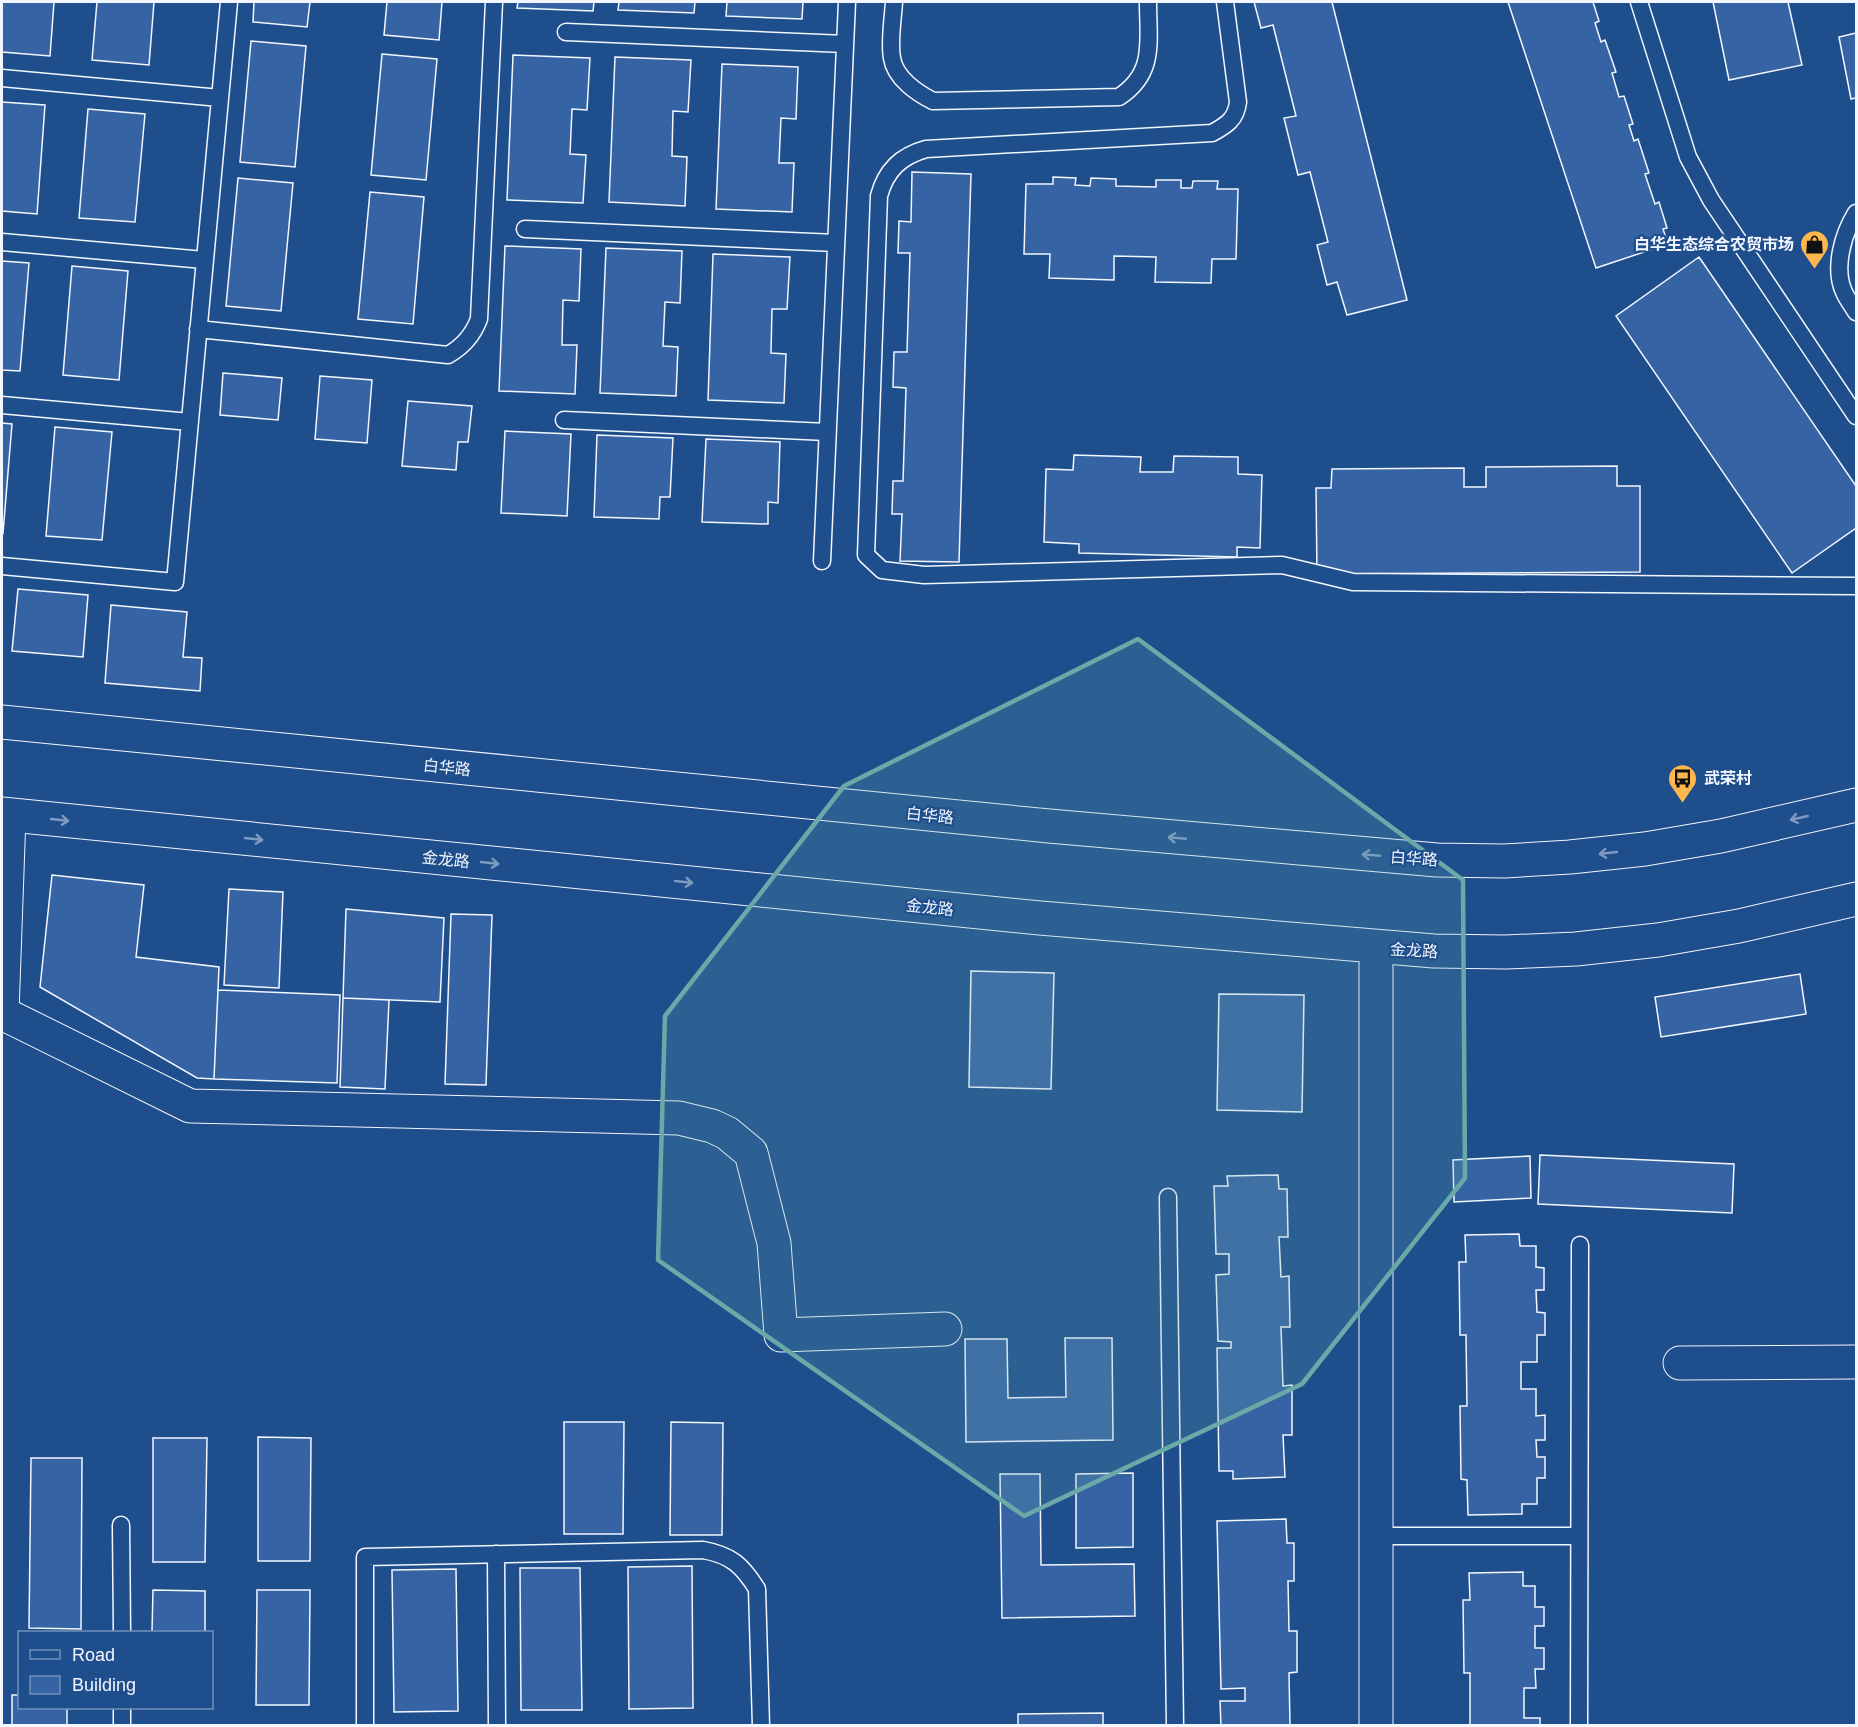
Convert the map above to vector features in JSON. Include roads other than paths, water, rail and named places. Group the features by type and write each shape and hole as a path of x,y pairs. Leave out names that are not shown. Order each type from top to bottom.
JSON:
{"main road":[{"name":"白华路","path":"2,722 1049,826 1437,860 1504,861 1570,858 1646,849 1721,836 1857,806"},
{"name":"金龙路","path":"5,815 1040,918 1376,948 1434,951 1505,952 1576,949 1658,940 1739,926 1857,899"},
{"path":"5,815 2,1013 190,1106 679,1118 712,1125 727,1133 751,1153 774,1243 781,1335 945,1329"},
{"path":"1376,948 1376,1725"},
{"path":"1680,1363 1857,1362"}],"lane":[{"path":"2,566 175,582 229,2"},
{"path":"198,329 448,355 468,339 479,319 494,2"},
{"path":"822,561 847,2"},
{"path":"894,2 892,59 899,73 909,85 933,101 1119,97 1137,82 1148,59 1148,2"},
{"path":"1225,2 1238,102 1237,110 1229,125 1212,133 926,149 901,159 883,182 879,196 867,555 882,570 924,575 1282,565 1353,582 1857,586"},
{"path":"1639,2 1688,157 1711,200 1857,416"},
{"path":"566,32 845,44"},
{"path":"2,78 219,98"},
{"path":"1857,213 1846,233 1841,252 1841,271 1843,290 1857,312"},
{"path":"525,229 836,243"},
{"path":"2,242 204,260"},
{"path":"2,405 189,422"},
{"path":"564,420 827,432"},
{"path":"1168,1197 1175,1725"},
{"path":"1579,1725 1580,1245"},
{"path":"122,1525 122,1631"},
{"path":"1376,1536 1579,1536"},
{"path":"365,1725 365,1557 703,1550 719,1553 734,1560 747,1573 757,1589 761,1725"},
{"path":"496,1554 497,1725"},
{"path":"122,1709 122,1725"}],"place":[{"name":"白华生态综合农贸市场","path":"1815,270"},
{"name":"武荣村","path":"1683,804"}]}
